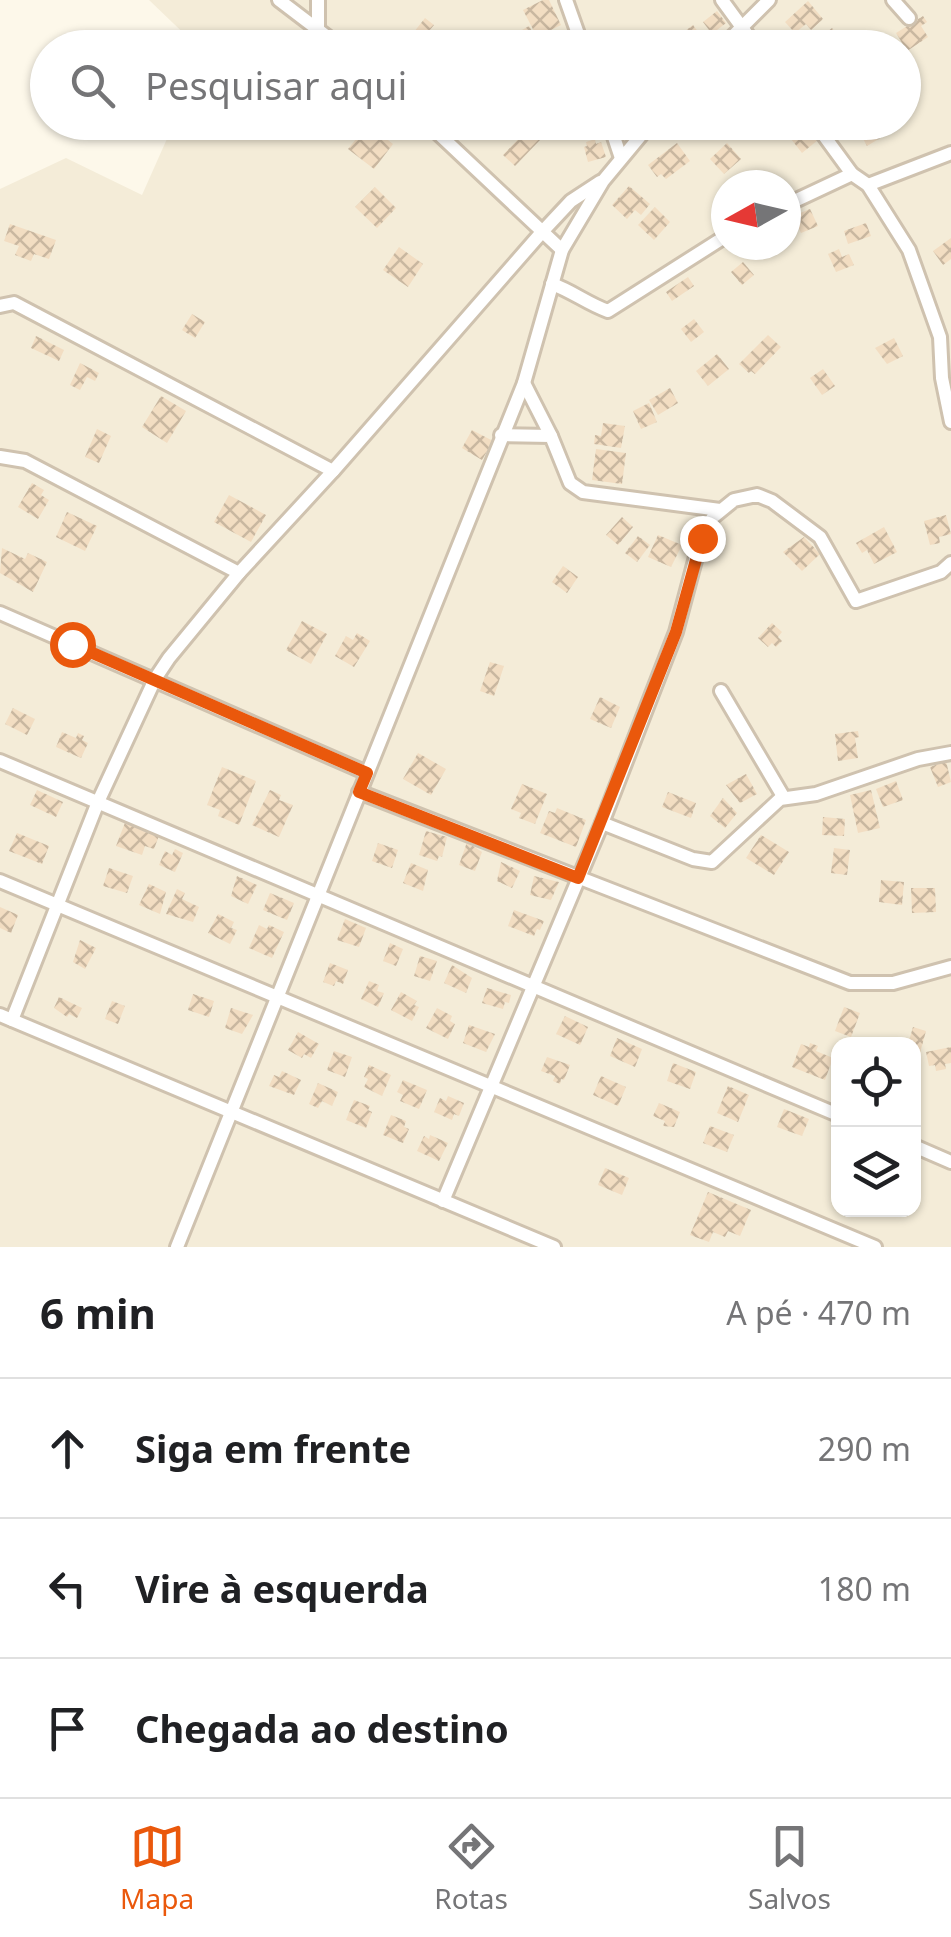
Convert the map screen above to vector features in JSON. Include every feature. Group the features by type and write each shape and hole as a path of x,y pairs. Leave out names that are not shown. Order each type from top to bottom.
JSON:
{"street":[{"path":"279,0 320,30"},
{"path":"318,0 318,28"},
{"path":"566,0 577,30"},
{"path":"722,0 744,30"},
{"path":"737,30 769,0"},
{"path":"893,0 909,18"},
{"path":"445,140 562,250"},
{"path":"615,140 621,158"},
{"path":"177,1247 524,384 562,250 602,181 636,140"},
{"path":"827,140 852,174 868,185 909,250 940,337 951,422"},
{"path":"868,185 951,153"},
{"path":"801,197 852,174"},
{"path":"554,1247 6,1017 155,679 187,634 542,232 571,201 602,181"},
{"path":"552,284 608,311 711,246"},
{"path":"0,306 14,304 333,471"},
{"path":"524,384 570,483 582,492 720,510"},
{"path":"501,435 551,436"},
{"path":"0,457 25,460 239,573"},
{"path":"443,1200 602,822 676,632 702,538 720,510 734,500 758,495 772,501 820,537 856,601 941,572 951,564"},
{"path":"0,613 367,773"},
{"path":"722,691 784,798"},
{"path":"602,822 692,859 712,862 784,798 816,794 918,759 951,753"},
{"path":"0,761 831,1112"},
{"path":"359,792 850,983 893,983 951,967"},
{"path":"0,881 875,1247"},
{"path":"921,1149 951,1162"}],"shaded area":[{"path":"149,0 951,0 951,1247 0,1247 0,189 66,158 142,195 166,140 921,140 921,30 180,30"}],"building":[{"path":"549,0 561,25 551,30 533,30 523,10"},
{"path":"808,1 823,19 811,30 806,24 792,30 785,22"},
{"path":"717,11 726,23 717,30 709,30 703,22"},
{"path":"923,16 927,22 921,26 928,37 921,42 921,30 901,30"},
{"path":"425,18 434,25 430,30 416,30"},
{"path":"355,140 388,140 393,144 374,169 348,149"},
{"path":"517,140 540,140 515,166 503,155"},
{"path":"792,140 818,140 802,153"},
{"path":"586,142 601,142 606,157 588,162"},
{"path":"677,143 690,161 666,179 661,174 657,177 648,165"},
{"path":"727,143 741,159 729,170 720,170 710,159"},
{"path":"629,186 650,204 641,215 635,210 627,219 612,205"},
{"path":"375,187 396,208 377,228 355,207"},
{"path":"655,207 670,222 654,240 638,225"},
{"path":"810,209 818,226 801,233 801,213"},
{"path":"866,223 871,236 848,244 844,231"},
{"path":"10,224 56,240 49,259 34,254 31,261 15,255 19,246 4,241"},
{"path":"951,238 951,259 943,265 933,251"},
{"path":"399,247 423,264 408,287 383,270"},
{"path":"839,249 842,257 849,254 854,265 836,272 828,254"},
{"path":"743,262 754,275 742,285 731,272"},
{"path":"688,277 694,286 672,301 666,292"},
{"path":"192,314 205,322 195,338 182,330"},
{"path":"694,319 704,332 691,342 681,329"},
{"path":"768,335 781,347 755,374 749,373 739,364"},
{"path":"36,336 64,350 59,361 31,348"},
{"path":"894,338 903,356 887,364 875,348"},
{"path":"717,354 729,369 708,386 696,371"},
{"path":"80,363 99,373 95,381 87,377 80,390 70,385"},
{"path":"823,369 835,386 822,395 810,378"},
{"path":"670,388 678,403 658,415 649,400"},
{"path":"161,396 186,411 167,443 142,427"},
{"path":"649,403 657,422 641,429 633,411"},
{"path":"603,423 625,426 621,448 594,444 595,435 601,436"},
{"path":"97,429 111,436 99,463 85,457"},
{"path":"472,430 493,441 482,460 462,448"},
{"path":"596,449 626,453 622,484 592,480"},
{"path":"32,483 44,490 41,495 49,500 38,519 18,507"},
{"path":"229,495 266,515 251,542 214,522"},
{"path":"67,512 97,526 85,551 56,537"},
{"path":"946,515 951,534 930,545 924,521"},
{"path":"622,517 633,527 618,545 606,535"},
{"path":"884,527 897,552 874,564 867,550 862,553 856,543"},
{"path":"658,535 682,545 671,567 648,557"},
{"path":"638,536 650,545 637,562 625,553"},
{"path":"804,537 820,554 802,571 783,552"},
{"path":"2,548 25,559 28,553 47,562 33,592 0,573"},
{"path":"563,566 578,577 567,593 552,582"},
{"path":"302,621 327,634 311,664 286,650"},
{"path":"772,623 782,632 778,637 782,641 776,647 772,643 768,647 758,638"},
{"path":"357,633 370,641 354,667 335,656 346,636 353,640"},
{"path":"490,662 504,666 494,696 480,691"},
{"path":"600,697 620,707 611,728 590,719"},
{"path":"13,708 35,719 27,735 5,724"},
{"path":"858,731 858,758 838,761 835,734"},
{"path":"62,732 76,738 78,733 84,736 82,740 88,743 81,758 56,747"},
{"path":"418,753 446,769 431,795 403,779"},
{"path":"946,761 951,782 938,787 930,767"},
{"path":"222,767 256,781 239,825 218,816 220,810 207,805"},
{"path":"746,774 757,794 740,803 726,785"},
{"path":"896,781 903,800 883,807 876,789"},
{"path":"522,784 547,794 535,824 519,818 521,813 511,809"},
{"path":"37,790 63,802 56,817 30,805"},
{"path":"270,790 281,795 279,800 293,805 279,837 252,825"},
{"path":"871,790 880,828 858,833 850,795"},
{"path":"668,792 696,803 691,818 662,807"},
{"path":"723,798 737,813 725,828 710,816"},
{"path":"557,808 586,820 576,847 540,833 549,811 555,813"},
{"path":"823,817 845,819 844,836 822,835"},
{"path":"126,820 160,833 154,849 145,846 142,855 116,846"},
{"path":"426,831 447,837 442,857 437,861 419,855"},
{"path":"17,833 49,846 42,864 9,851"},
{"path":"761,835 789,852 774,875 746,858"},
{"path":"467,842 482,852 475,871 459,865"},
{"path":"378,843 398,850 392,868 372,861"},
{"path":"834,848 850,850 847,875 831,873"},
{"path":"175,849 183,853 175,872 159,865 165,851 172,855"},
{"path":"501,862 520,871 512,888 497,881"},
{"path":"411,863 428,870 423,891 403,883"},
{"path":"109,868 133,876 127,893 103,886"},
{"path":"237,876 257,885 248,904 231,896"},
{"path":"534,876 559,882 551,900 530,895"},
{"path":"881,880 904,882 902,905 879,902"},
{"path":"149,884 166,892 160,914 139,905"},
{"path":"911,888 935,888 936,912 912,913"},
{"path":"177,889 185,893 182,899 199,907 193,922 166,914"},
{"path":"270,893 294,903 287,920 263,910"},
{"path":"0,907 18,915 11,933 0,928"},
{"path":"514,910 544,921 534,936 508,926"},
{"path":"218,914 234,922 231,928 237,930 230,944 208,933"},
{"path":"345,919 366,928 359,947 337,940"},
{"path":"259,925 284,932 272,958 249,948"},
{"path":"80,940 96,948 85,969 73,962"},
{"path":"390,943 403,949 396,966 383,961"},
{"path":"420,956 437,961 430,981 414,976"},
{"path":"330,963 348,970 343,984 323,982"},
{"path":"452,965 472,978 466,993 444,983"},
{"path":"369,981 379,985 377,991 384,993 378,1007 361,999"},
{"path":"487,988 511,995 509,1003 505,1002 503,1009 482,1003"},
{"path":"401,992 417,1001 414,1005 419,1007 412,1021 391,1010"},
{"path":"193,994 214,1001 209,1017 188,1010"},
{"path":"59,997 82,1008 77,1018 69,1014 67,1017 54,1008"},
{"path":"112,1001 125,1006 118,1024 105,1019"},
{"path":"844,1007 860,1013 851,1037 835,1031"},
{"path":"231,1008 253,1015 242,1034 225,1028"},
{"path":"437,1008 452,1016 450,1021 455,1024 448,1039 426,1028"},
{"path":"565,1016 588,1027 580,1045 556,1034"},
{"path":"469,1025 495,1034 486,1052 463,1043"},
{"path":"913,1027 926,1031 921,1049 921,1037 910,1037"},
{"path":"298,1032 319,1044 311,1058 288,1050"},
{"path":"617,1038 642,1049 635,1067 610,1056"},
{"path":"810,1043 818,1046 816,1051 831,1057 825,1080 792,1067 801,1044 809,1047"},
{"path":"951,1047 951,1063 945,1064 946,1069 936,1071 935,1065 929,1066 926,1052"},
{"path":"334,1051 352,1057 345,1077 327,1070"},
{"path":"547,1057 570,1065 560,1084 553,1081 555,1076 541,1071"},
{"path":"673,1063 696,1072 690,1089 667,1081"},
{"path":"369,1065 391,1075 382,1096 364,1087"},
{"path":"282,1071 301,1080 294,1095 269,1086 274,1075 279,1077"},
{"path":"601,1076 626,1087 618,1106 593,1095"},
{"path":"403,1080 427,1090 419,1109 400,1101 403,1095 397,1092"},
{"path":"318,1083 338,1092 332,1106 322,1101 318,1108 309,1104"},
{"path":"728,1086 749,1095 738,1122 717,1113"},
{"path":"448,1096 464,1103 459,1116 454,1114 452,1120 434,1112 440,1098 446,1101"},
{"path":"354,1100 370,1106 368,1110 372,1112 366,1128 346,1120"},
{"path":"659,1103 680,1112 674,1127 663,1126 665,1121 653,1116"},
{"path":"784,1109 809,1119 802,1136 777,1127"},
{"path":"391,1115 406,1121 404,1127 409,1129 403,1143 383,1135"},
{"path":"710,1126 734,1135 727,1152 703,1143"},
{"path":"430,1135 448,1143 439,1161 417,1151 424,1136 429,1139"},
{"path":"605,1168 629,1178 622,1195 598,1185"},
{"path":"708,1192 751,1210 740,1236 728,1231 725,1237 713,1232 709,1242 690,1235"}],"route":[{"path":"72,644 367,773 359,792 578,878 676,632 702,538"}]}
